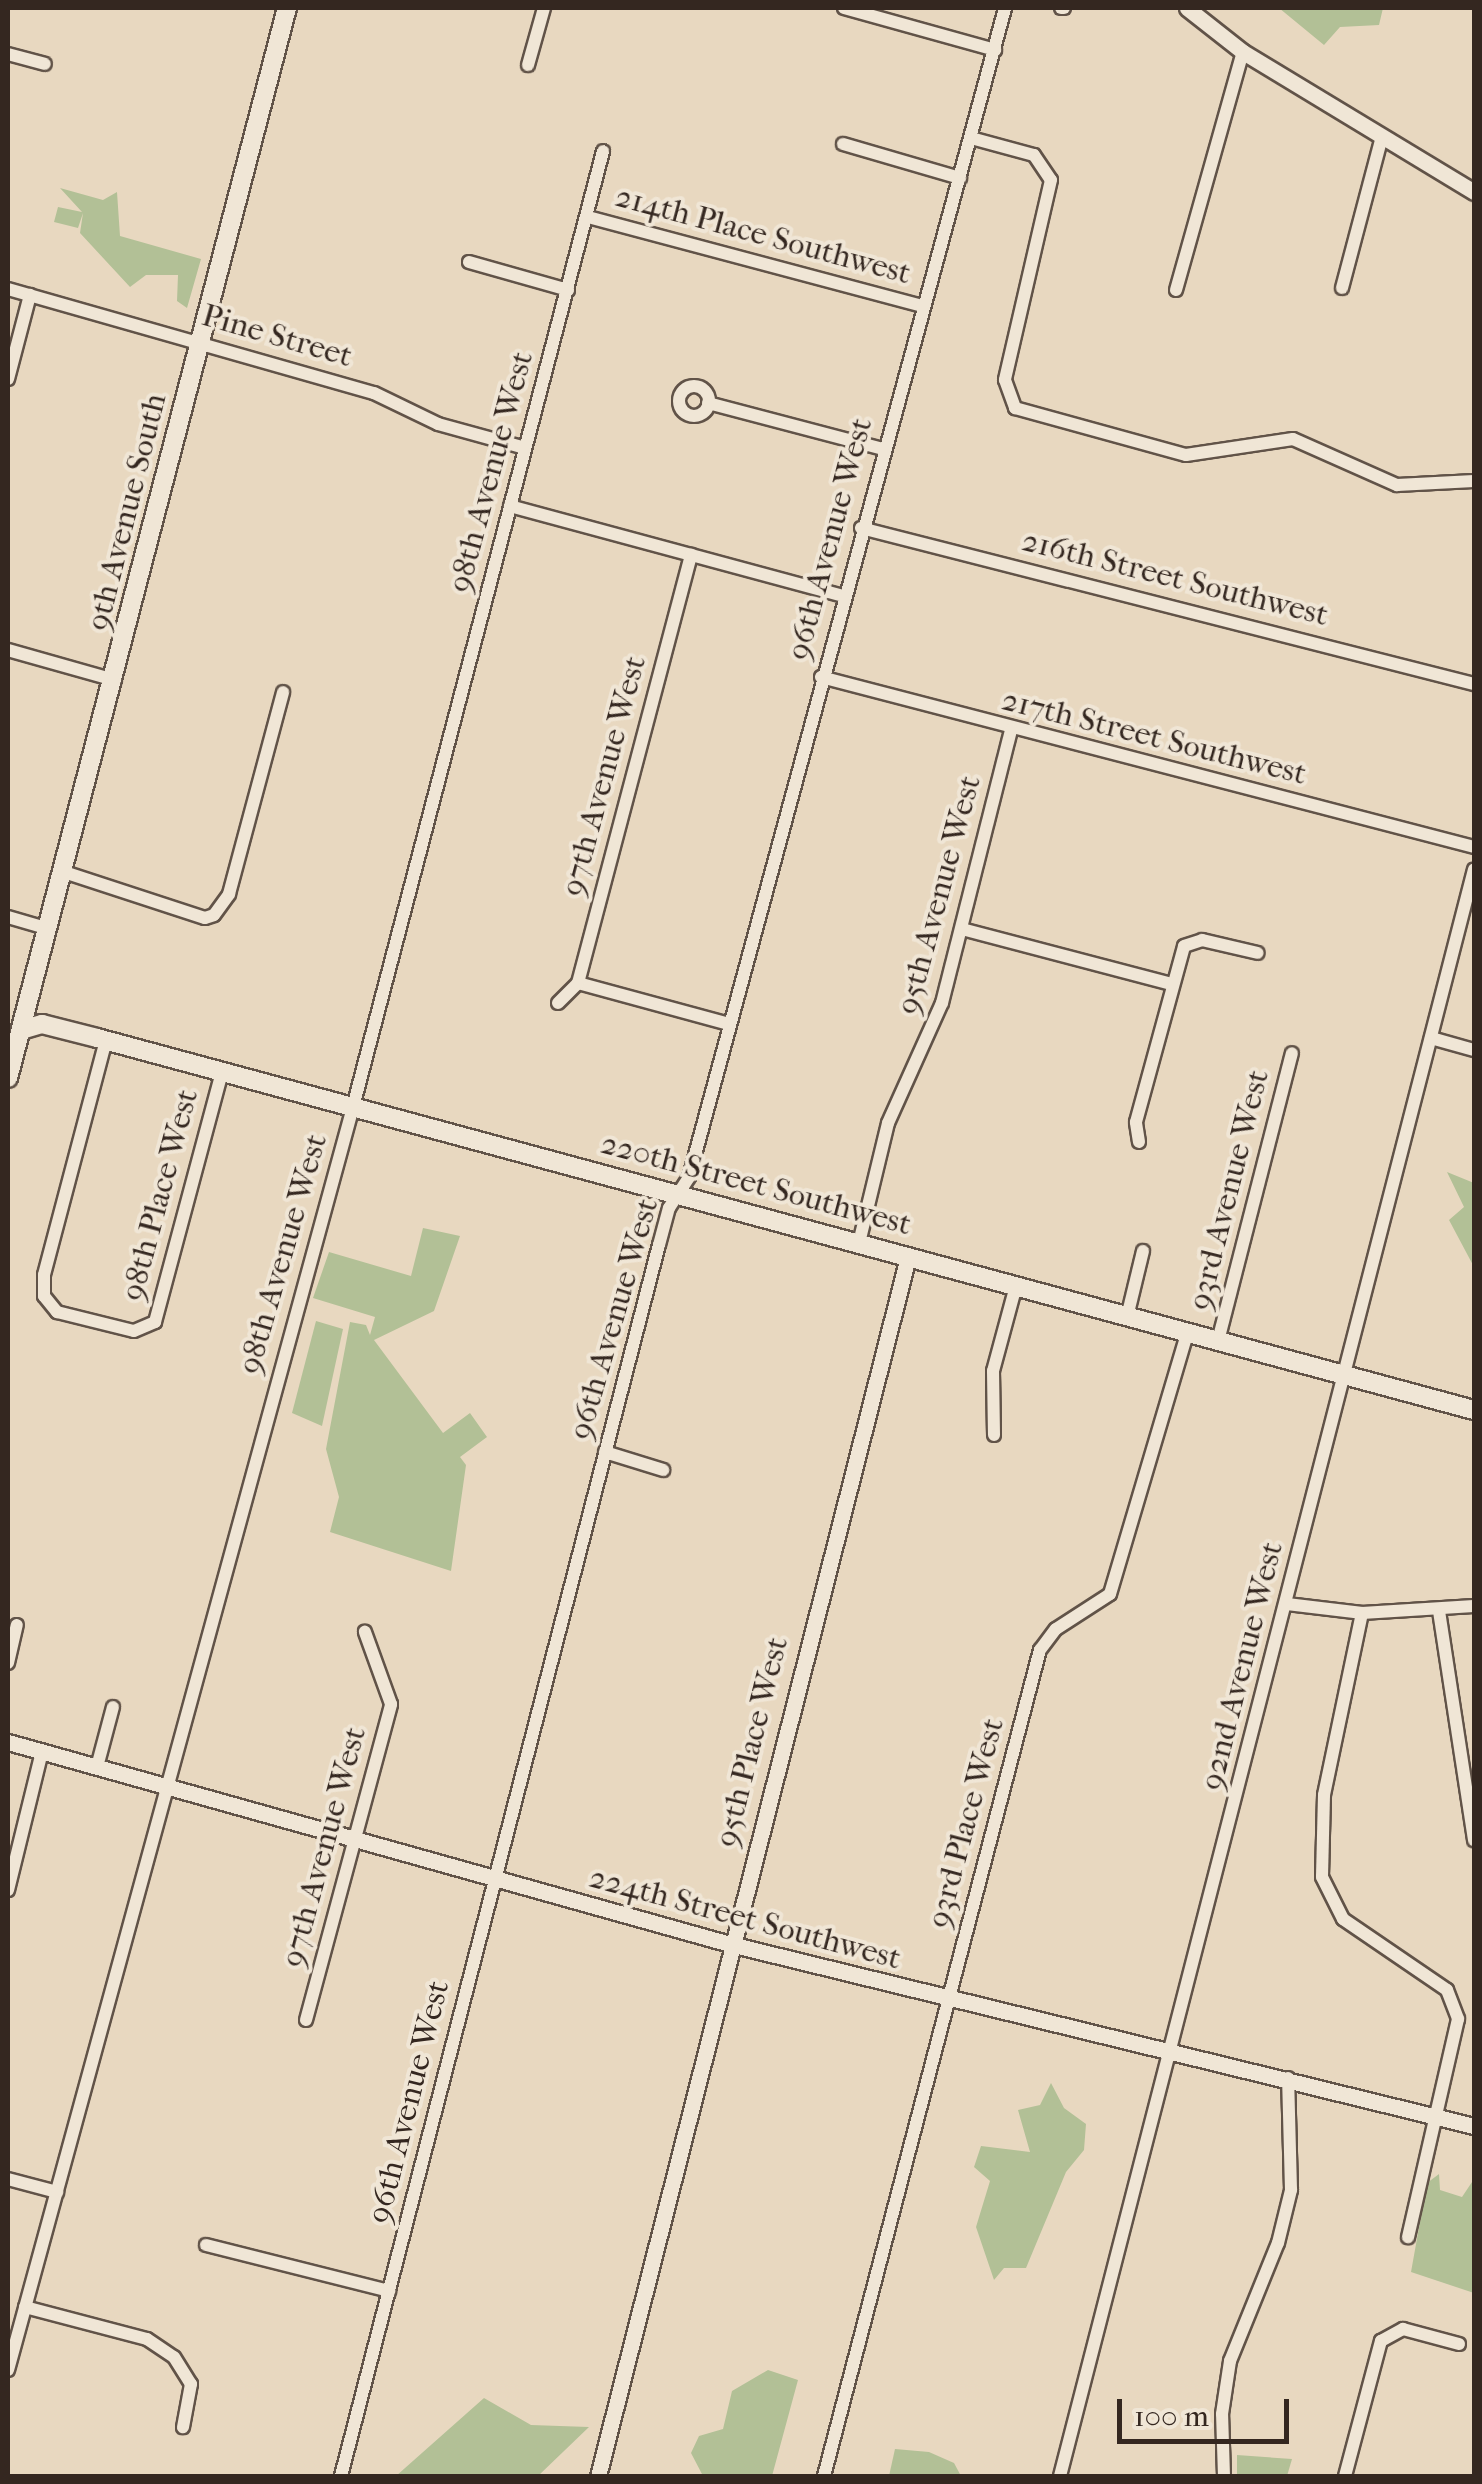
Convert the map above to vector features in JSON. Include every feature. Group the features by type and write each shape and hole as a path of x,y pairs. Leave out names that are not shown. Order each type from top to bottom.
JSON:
{"main road":[{"name":"9th Avenue South","path":"8,1078 14,1033 49,930 287,8"},
{"name":"220th Street Southwest","path":"14,1033 42,1024 106,1040 1474,1410"}],"street":[{"path":"528,65 544,8"},
{"path":"844,8 994,50"},
{"name":"96th Avenue West","path":"342,2476 605,1452 678,1194 688,1177 882,449 1006,8"},
{"path":"1187,8 1243,52 1474,192"},
{"path":"1176,290 1243,52"},
{"path":"8,54 45,64"},
{"path":"1342,288 1382,137"},
{"path":"971,138 1034,155 1052,180 1005,380 1009,400 1024,414 1186,455 1294,438 1397,485 1474,481"},
{"path":"843,144 960,178"},
{"name":"98th Avenue West","path":"8,2370 353,1107 603,151"},
{"name":"214th Place Southwest","path":"588,217 923,306"},
{"path":"469,262 568,290"},
{"name":"Pine Street","path":"8,290 374,393 438,424 525,448"},
{"path":"8,379 30,295"},
{"path":"708,404 882,449"},
{"path":"510,506 843,596"},
{"name":"216th Street Southwest","path":"861,528 1474,684"},
{"name":"97th Avenue West","path":"578,983 691,555"},
{"path":"8,650 115,680"},
{"name":"217th Street Southwest","path":"821,678 1474,847"},
{"path":"64,872 205,918 214,915 229,894 282,692"},
{"name":"95th Avenue West","path":"859,1244 888,1123 936,1020 1011,730"},
{"name":"92nd Avenue West","path":"1060,2476 1288,1604 1474,869"},
{"path":"8,918 49,930"},
{"path":"962,929 1171,984"},
{"path":"1139,1142 1136,1122 1178,958 1192,941 1258,953"},
{"path":"558,1003 578,983 730,1024"},
{"path":"1431,1038 1474,1050"},
{"name":"98th Place West","path":"106,1040 44,1296 57,1312 147,1330 160,1311 222,1072"},
{"name":"93rd Avenue West","path":"1218,1341 1292,1053"},
{"path":"1127,1317 1144,1251"},
{"name":"95th Place West","path":"598,2476 730,1944 908,1257"},
{"path":"994,1435 993,1371 1016,1286"},
{"name":"93rd Place West","path":"824,2476 1040,1650 1056,1629 1110,1594 1188,1334"},
{"path":"605,1452 663,1470"},
{"path":"1288,1604 1362,1613 1474,1606"},
{"path":"1439,1610 1474,1840"},
{"path":"1362,1613 1324,1795 1322,1877 1342,1918 1457,2004"},
{"path":"8,1663 17,1624"},
{"name":"97th Avenue West","path":"306,2020 390,1704 365,1632"},
{"path":"97,1767 114,1707"},
{"name":"224th Street Southwest","path":"8,1742 730,1944 1474,2126"},
{"path":"8,1890 42,1752"},
{"path":"1457,2004 1474,1999"},
{"path":"1408,2237 1456,2046 1457,2004"},
{"path":"1224,2476 1222,2414 1230,2361 1278,2243 1290,2190 1288,2078"},
{"path":"8,2179 56,2192"},
{"path":"206,2244 389,2291"},
{"path":"25,2307 147,2339 174,2356 191,2384 183,2427"},
{"path":"1345,2476 1381,2341 1403,2329 1459,2344"}],"green space":[{"path":"1279,8 1383,8 1379,25 1340,27 1324,45"},
{"path":"60,188 103,200 117,192 120,236 201,259 187,308 177,301 178,275 146,275 130,287 80,233 83,213 78,228 54,222 58,207 82,212"},
{"path":"1447,1172 1474,1183 1474,1267 1449,1220 1464,1207"},
{"path":"423,1228 460,1236 434,1311 374,1340 443,1433 470,1413 487,1437 460,1457 466,1465 451,1571 330,1532 339,1497 326,1449 350,1322 366,1325 370,1335 375,1317 313,1298 329,1252 411,1276"},
{"path":"316,1321 343,1329 322,1426 292,1413"},
{"path":"1051,2083 1064,2108 1086,2124 1084,2150 1066,2172 1026,2268 1004,2268 994,2280 976,2227 990,2181 974,2167 981,2146 1030,2152 1018,2110 1040,2105"},
{"path":"1439,2174 1440,2190 1462,2197 1474,2179 1474,2293 1411,2272 1427,2183"},
{"path":"768,2370 798,2380 772,2476 703,2476 691,2453 699,2436 723,2429 732,2391"},
{"path":"484,2398 531,2425 589,2427 538,2476 396,2476"},
{"path":"895,2449 929,2452 954,2463 961,2476 889,2476"},
{"path":"1237,2455 1292,2459 1287,2476 1237,2476"}]}
